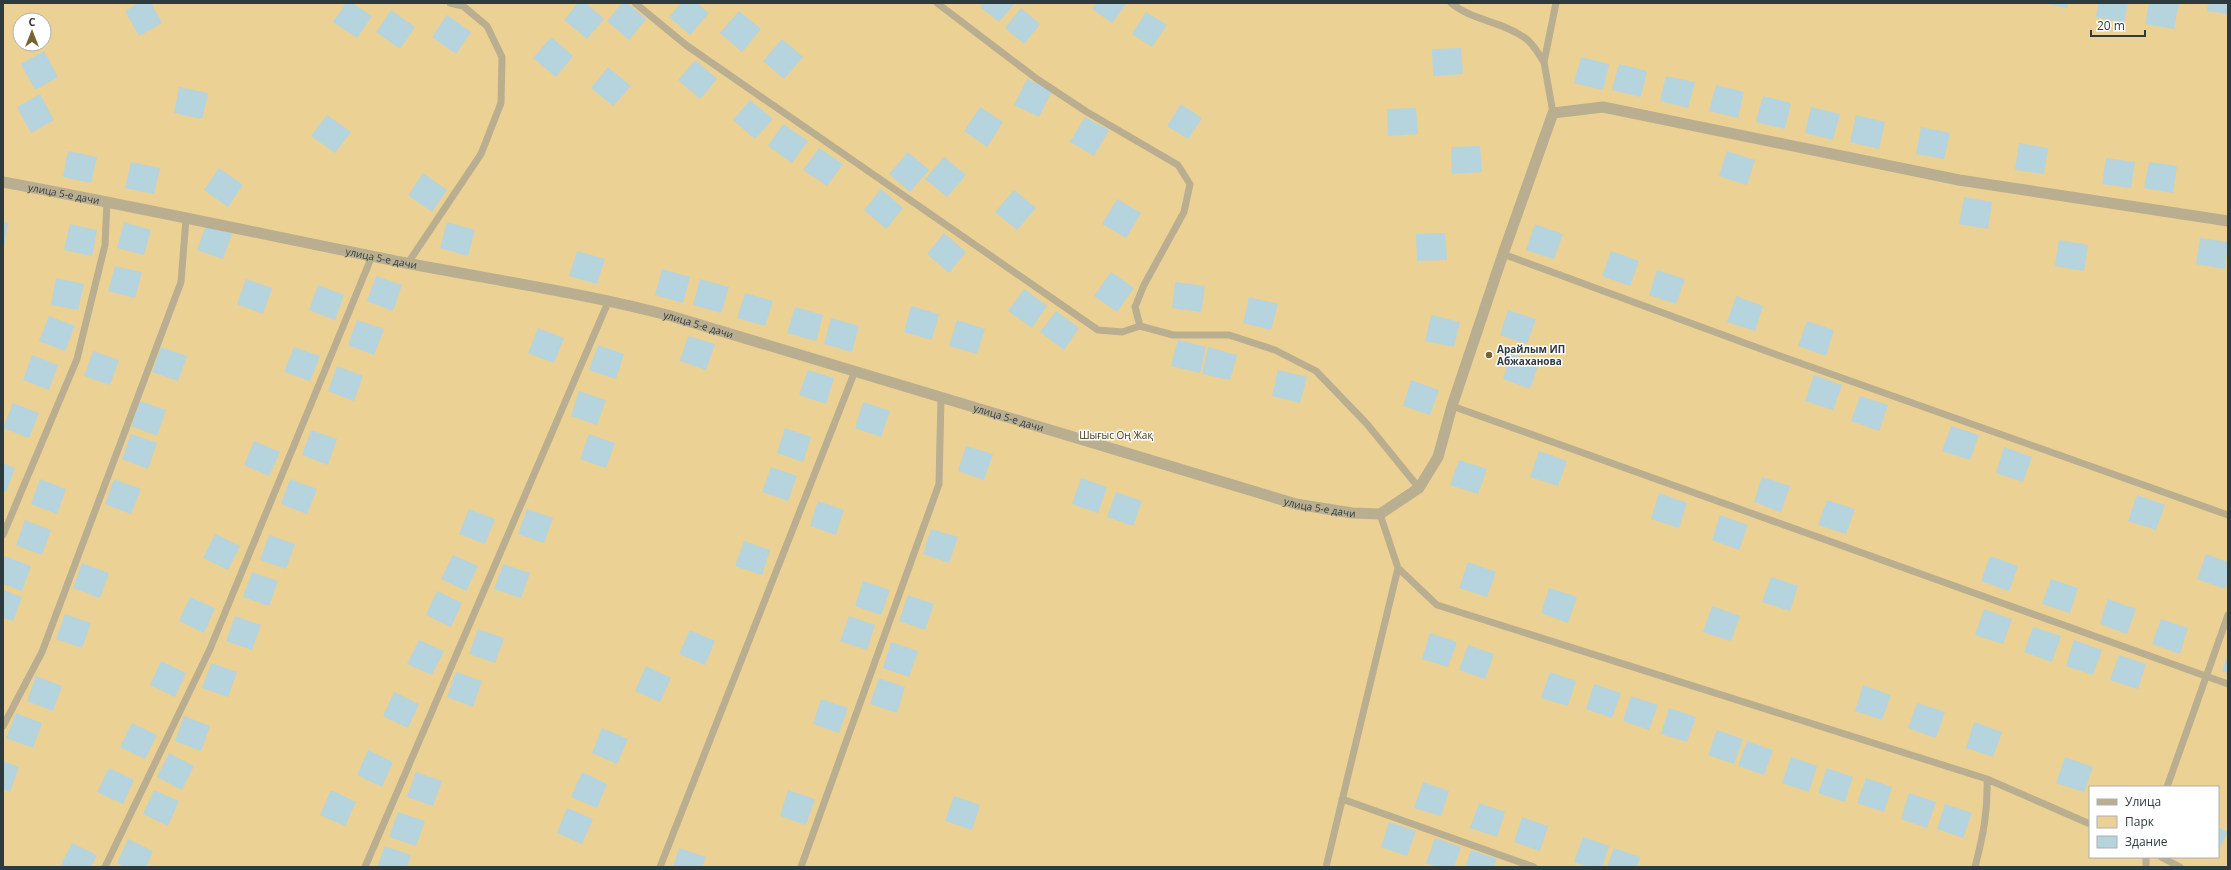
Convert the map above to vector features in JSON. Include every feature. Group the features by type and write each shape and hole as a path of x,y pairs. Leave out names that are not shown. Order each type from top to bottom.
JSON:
{"street":[{"path":"1380,514 1419,488 1438,457 1452,406 1503,254 1553,113 1603,107 1959,180 2228,221"},
{"name":"улица 5-е дачи","path":"3,182 107,201 186,219 372,256 609,300 671,316 1296,504 1352,512 1380,514"}],"lane":[{"path":"408,263 481,154 501,103 502,57 487,26 462,4 450,3"},
{"path":"635,3 686,45 1098,330 1122,332 1140,326 1173,335 1229,335 1275,350 1316,371 1367,424 1419,488"},
{"path":"937,3 1037,79 1087,112 1178,165 1190,184 1184,212 1144,285 1135,307 1140,326"},
{"path":"1451,3 1463,13 1513,30 1526,39 1544,62"},
{"path":"1462,3 1463,13"},
{"path":"1553,113 1544,62 1556,3"},
{"path":"3,535 76,359 105,245 107,201"},
{"path":"3,726 42,652 182,282 186,219"},
{"path":"1503,254 1783,357 2228,514"},
{"path":"105,867 210,649 372,256"},
{"path":"365,867 609,300"},
{"path":"660,867 855,371"},
{"path":"801,867 939,484 941,397"},
{"path":"1452,406 2228,684"},
{"path":"1380,514 1398,568 1437,605 1987,779 2089,824"},
{"path":"1326,867 1398,568"},
{"path":"2167,786 2228,615"},
{"path":"1975,867 1986,828 1988,803 1987,779"},
{"path":"1342,799 1534,867"},
{"path":"2163,858 2180,867"}],"green space":[{"name":"Шығыс Оң Жақ","path":"3,3 2228,3 2228,867 3,867"}],"building":[{"path":"139,3 151,3 162,23 139,36 125,11"},
{"path":"346,3 352,3 372,16 357,38 333,22"},
{"path":"578,3 586,3 604,19 587,39 564,20"},
{"path":"622,3 627,3 646,19 629,40 607,21"},
{"path":"681,3 697,3 709,13 690,35 669,17"},
{"path":"983,3 1015,3 999,22 980,7"},
{"path":"1097,3 1127,3 1112,23 1092,9"},
{"path":"2043,3 2068,3 2067,8"},
{"path":"2098,3 2128,3 2124,23 2096,17"},
{"path":"2149,3 2179,3 2174,29 2145,24"},
{"path":"2208,3 2228,3 2228,14 2207,11"},
{"path":"1021,8 1040,24 1024,44 1005,28"},
{"path":"391,10 415,27 400,49 376,32"},
{"path":"739,11 761,29 742,52 720,33"},
{"path":"1146,12 1167,25 1152,47 1132,34"},
{"path":"447,15 471,32 456,54 432,37"},
{"path":"551,37 573,56 556,77 533,58"},
{"path":"782,39 803,57 784,79 763,61"},
{"path":"1461,48 1463,74 1433,76 1432,49"},
{"path":"45,52 58,77 35,90 21,64"},
{"path":"1581,57 1609,64 1603,90 1574,83"},
{"path":"695,60 717,79 700,99 678,80"},
{"path":"1619,64 1647,71 1641,97 1612,90"},
{"path":"608,67 631,86 613,106 591,88"},
{"path":"1666,76 1695,82 1688,108 1660,101"},
{"path":"1027,79 1052,91 1039,117 1014,105"},
{"path":"1716,85 1744,92 1738,118 1709,111"},
{"path":"179,87 208,93 202,119 174,113"},
{"path":"40,94 54,120 31,133 17,107"},
{"path":"1763,96 1791,103 1785,129 1756,122"},
{"path":"750,100 773,119 755,139 733,120"},
{"path":"1181,104 1202,118 1188,139 1167,126"},
{"path":"980,107 1003,122 987,147 964,131"},
{"path":"1811,107 1840,114 1833,140 1805,133"},
{"path":"1416,108 1418,134 1388,136 1387,109"},
{"path":"327,115 351,132 335,153 311,136"},
{"path":"1856,115 1885,122 1879,149 1850,142"},
{"path":"1085,117 1109,130 1094,156 1070,142"},
{"path":"783,124 808,141 792,163 768,146"},
{"path":"1921,127 1950,133 1944,159 1916,154"},
{"path":"2019,143 2048,148 2044,174 2015,170"},
{"path":"1480,146 1482,172 1452,174 1451,147"},
{"path":"819,148 843,164 827,186 803,170"},
{"path":"68,151 97,157 91,183 63,177"},
{"path":"1727,151 1755,160 1747,185 1719,176"},
{"path":"908,152 929,170 910,192 889,174"},
{"path":"944,157 966,175 947,197 925,179"},
{"path":"2106,158 2135,162 2131,188 2102,184"},
{"path":"131,162 160,168 154,194 125,188"},
{"path":"2149,162 2177,166 2173,193 2144,188"},
{"path":"219,168 243,185 228,207 204,190"},
{"path":"423,173 447,190 432,212 408,195"},
{"path":"881,189 903,208 886,229 864,210"},
{"path":"1014,190 1036,208 1017,230 995,212"},
{"path":"1964,197 1992,202 1988,229 1959,224"},
{"path":"1117,199 1141,213 1126,238 1102,224"},
{"path":"3,222 8,223 4,246 3,246"},
{"path":"124,222 151,230 144,255 117,248"},
{"path":"447,222 475,230 468,256 440,248"},
{"path":"70,224 97,230 92,256 64,250"},
{"path":"1535,224 1563,234 1554,259 1526,250"},
{"path":"206,225 232,234 223,259 197,250"},
{"path":"944,233 966,252 949,273 927,254"},
{"path":"1445,233 1447,260 1417,261 1416,234"},
{"path":"2200,238 2228,242 2225,269 2196,264"},
{"path":"2059,240 2088,245 2084,271 2055,266"},
{"path":"577,251 605,259 597,284 569,276"},
{"path":"1611,251 1639,261 1630,286 1602,276"},
{"path":"115,266 142,272 135,298 108,291"},
{"path":"662,269 690,277 683,303 655,295"},
{"path":"1657,270 1685,279 1676,304 1649,295"},
{"path":"1111,272 1134,288 1117,312 1094,296"},
{"path":"376,276 402,285 393,311 367,301"},
{"path":"56,278 84,284 78,310 51,305"},
{"path":"246,279 272,288 263,314 237,304"},
{"path":"700,279 729,287 721,313 693,305"},
{"path":"1175,282 1205,286 1201,312 1172,308"},
{"path":"318,285 344,295 335,320 309,310"},
{"path":"1024,289 1047,306 1032,328 1008,311"},
{"path":"745,293 773,301 765,326 737,318"},
{"path":"1736,296 1763,306 1755,331 1727,322"},
{"path":"1249,297 1278,304 1271,330 1243,323"},
{"path":"911,306 939,314 932,340 904,332"},
{"path":"795,307 823,315 816,341 787,333"},
{"path":"1508,310 1536,319 1527,344 1500,335"},
{"path":"1056,311 1079,328 1064,350 1040,332"},
{"path":"1431,315 1460,322 1454,347 1425,341"},
{"path":"49,316 75,326 65,351 39,341"},
{"path":"831,318 859,326 852,352 824,344"},
{"path":"357,320 384,329 374,355 348,345"},
{"path":"957,320 985,329 977,354 949,346"},
{"path":"1807,321 1834,330 1826,356 1798,346"},
{"path":"538,328 564,338 554,363 528,353"},
{"path":"688,336 715,344 706,370 680,361"},
{"path":"1178,340 1206,347 1200,373 1171,366"},
{"path":"598,345 624,354 616,379 589,370"},
{"path":"161,347 187,356 178,381 152,372"},
{"path":"294,347 320,356 310,381 284,372"},
{"path":"1208,347 1237,355 1230,380 1202,374"},
{"path":"93,351 119,360 110,385 84,376"},
{"path":"1511,354 1539,363 1530,389 1503,379"},
{"path":"32,355 58,365 49,390 23,380"},
{"path":"337,366 363,376 354,401 328,391"},
{"path":"808,370 834,378 826,404 799,395"},
{"path":"1278,370 1307,377 1300,403 1272,396"},
{"path":"1814,375 1842,385 1833,410 1805,401"},
{"path":"1411,380 1439,390 1430,415 1403,406"},
{"path":"579,391 606,400 597,425 571,416"},
{"path":"1860,396 1888,405 1879,431 1851,421"},
{"path":"140,401 166,410 157,436 131,426"},
{"path":"863,402 890,411 881,437 855,428"},
{"path":"13,403 39,413 29,438 3,428"},
{"path":"1951,426 1979,435 1970,460 1942,451"},
{"path":"785,428 811,437 803,462 777,453"},
{"path":"311,430 337,439 328,465 302,455"},
{"path":"131,434 157,443 148,469 122,459"},
{"path":"589,434 615,443 606,468 580,459"},
{"path":"254,441 280,452 269,476 244,465"},
{"path":"966,446 993,454 984,480 958,471"},
{"path":"2004,447 2032,457 2023,482 1996,473"},
{"path":"1539,451 1567,461 1558,486 1530,477"},
{"path":"1459,460 1487,469 1478,494 1450,485"},
{"path":"3,463 15,468 6,492 3,491"},
{"path":"771,467 797,476 788,501 762,492"},
{"path":"1762,477 1790,486 1781,512 1754,502"},
{"path":"1081,478 1107,487 1098,513 1072,504"},
{"path":"40,479 66,489 57,514 31,504"},
{"path":"114,479 141,489 131,514 105,504"},
{"path":"290,479 317,489 307,514 281,504"},
{"path":"1116,492 1142,501 1133,526 1107,517"},
{"path":"1659,493 1687,503 1679,528 1651,519"},
{"path":"2137,495 2165,505 2156,530 2128,521"},
{"path":"1827,500 1855,509 1846,534 1818,525"},
{"path":"818,501 844,510 836,535 810,526"},
{"path":"469,509 495,519 485,544 459,534"},
{"path":"527,509 553,518 544,543 518,534"},
{"path":"1720,515 1748,525 1739,550 1712,540"},
{"path":"25,520 51,530 42,555 16,545"},
{"path":"931,529 958,537 949,563 923,554"},
{"path":"215,534 240,546 228,570 203,558"},
{"path":"269,535 295,544 286,569 260,560"},
{"path":"744,541 770,550 762,575 735,566"},
{"path":"2206,554 2228,562 2228,580 2225,589 2197,579"},
{"path":"453,555 478,566 466,591 441,579"},
{"path":"5,556 31,566 22,591 3,584 3,562"},
{"path":"1990,556 2018,566 2009,591 1981,581"},
{"path":"1468,562 1496,572 1487,597 1459,588"},
{"path":"82,563 109,573 100,598 73,588"},
{"path":"503,564 530,573 521,598 494,589"},
{"path":"252,572 278,581 269,606 243,597"},
{"path":"1771,577 1798,586 1790,611 1762,602"},
{"path":"2051,579 2078,588 2070,613 2042,604"},
{"path":"863,581 890,590 881,615 855,606"},
{"path":"1549,588 1577,597 1568,623 1541,613"},
{"path":"3,590 22,597 13,621 3,618"},
{"path":"437,591 462,603 451,627 426,615"},
{"path":"908,595 934,604 925,630 899,621"},
{"path":"190,597 215,608 204,633 179,621"},
{"path":"2108,599 2136,609 2127,634 2100,624"},
{"path":"1712,606 1740,616 1731,641 1703,632"},
{"path":"1984,609 2012,619 2003,644 1975,635"},
{"path":"65,614 91,623 82,648 56,639"},
{"path":"235,616 261,625 252,650 226,641"},
{"path":"849,616 875,625 867,650 840,641"},
{"path":"2161,619 2188,628 2180,654 2152,644"},
{"path":"2033,627 2061,636 2052,662 2024,652"},
{"path":"478,629 504,638 495,663 469,654"},
{"path":"690,630 715,641 705,665 679,654"},
{"path":"1430,633 1457,642 1448,667 1422,659"},
{"path":"419,640 444,651 432,675 407,664"},
{"path":"2074,640 2102,650 2093,675 2066,666"},
{"path":"891,642 918,651 909,677 883,668"},
{"path":"1468,645 1494,654 1485,679 1459,670"},
{"path":"2228,654 2228,673 2222,671"},
{"path":"2119,655 2146,664 2138,689 2110,680"},
{"path":"161,661 186,673 175,697 150,685"},
{"path":"211,663 237,672 228,697 202,688"},
{"path":"646,666 671,678 660,702 635,691"},
{"path":"456,672 482,681 473,707 447,697"},
{"path":"1550,672 1576,681 1568,706 1541,698"},
{"path":"36,676 62,686 53,711 27,701"},
{"path":"879,678 905,687 897,713 870,704"},
{"path":"1594,684 1621,693 1612,718 1586,709"},
{"path":"1863,685 1891,695 1882,720 1855,711"},
{"path":"394,692 419,704 408,728 383,716"},
{"path":"1631,696 1658,705 1649,730 1623,721"},
{"path":"821,699 848,708 839,733 813,724"},
{"path":"1917,703 1945,712 1936,738 1908,728"},
{"path":"1669,708 1696,717 1687,742 1661,734"},
{"path":"16,713 42,723 33,748 6,738"},
{"path":"184,716 210,726 201,751 175,741"},
{"path":"1974,722 2002,732 1993,757 1966,748"},
{"path":"132,723 157,735 145,759 120,747"},
{"path":"602,728 628,739 617,764 592,753"},
{"path":"1717,730 1743,739 1734,764 1708,755"},
{"path":"1747,741 1773,750 1764,775 1738,766"},
{"path":"368,750 393,762 382,787 357,775"},
{"path":"169,753 194,766 182,790 157,777"},
{"path":"1791,757 1817,766 1809,792 1782,783"},
{"path":"2065,757 2093,767 2084,792 2056,783"},
{"path":"3,761 19,767 10,792 3,789"},
{"path":"109,768 134,780 123,804 97,792"},
{"path":"1827,768 1853,777 1845,802 1818,793"},
{"path":"416,772 442,781 433,806 407,797"},
{"path":"582,772 607,784 597,808 571,797"},
{"path":"1866,778 1892,787 1884,812 1857,803"},
{"path":"1423,782 1449,791 1441,816 1414,808"},
{"path":"154,790 179,801 168,826 143,814"},
{"path":"331,790 356,802 345,826 320,815"},
{"path":"788,790 815,799 806,825 780,816"},
{"path":"1909,793 1936,802 1927,828 1901,819"},
{"path":"954,796 980,805 972,830 945,821"},
{"path":"1479,803 1505,812 1497,837 1470,828"},
{"path":"1945,804 1972,813 1963,838 1937,829"},
{"path":"567,808 593,819 582,844 557,833"},
{"path":"398,812 425,821 416,846 389,837"},
{"path":"1522,817 1548,826 1540,851 1514,842"},
{"path":"1389,822 1416,831 1407,856 1381,847"},
{"path":"2219,828 2228,832 2219,849"},
{"path":"1583,837 1609,846 1602,867 1589,867 1574,862"},
{"path":"1435,838 1461,847 1454,867 1438,867 1426,863"},
{"path":"128,839 153,851 146,867 126,867 117,863"},
{"path":"72,843 97,855 91,867 60,867"},
{"path":"385,846 411,855 407,867 377,867"},
{"path":"679,848 706,857 702,867 673,867"},
{"path":"1614,848 1640,857 1637,867 1607,867"},
{"path":"1471,850 1497,859 1494,867 1465,867"}],"place":[{"name":"Арайлым ИП Абжаханова","path":"1489,355"}]}
